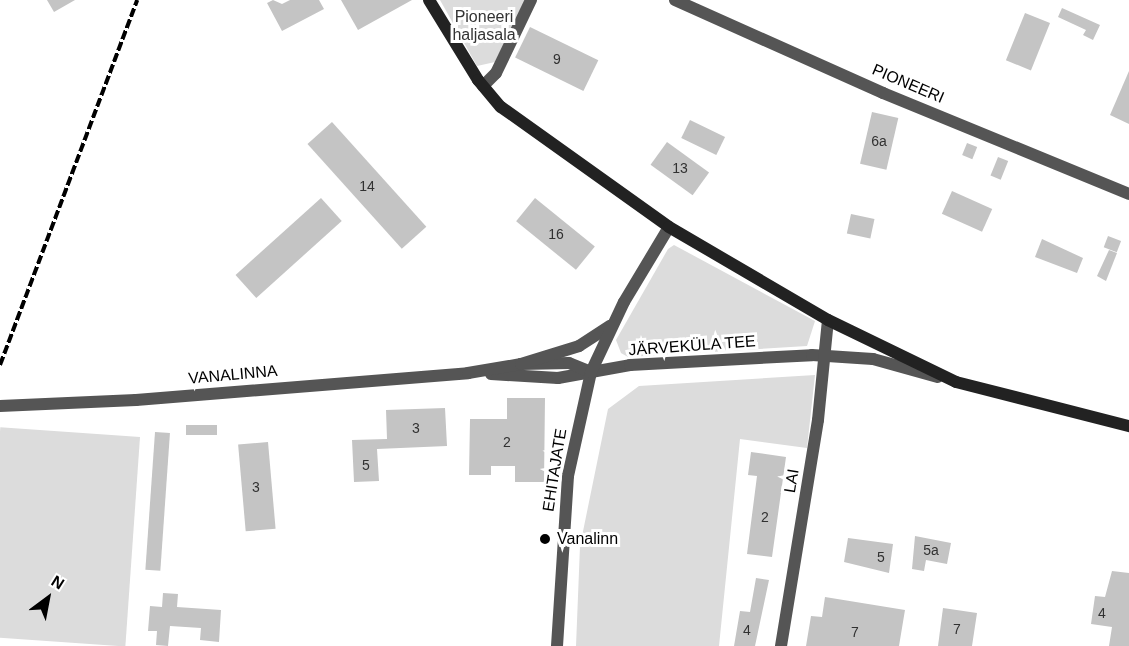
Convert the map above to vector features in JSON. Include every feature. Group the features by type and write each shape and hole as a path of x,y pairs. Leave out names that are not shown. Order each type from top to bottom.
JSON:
{"main road":[{"name":"JÄRVEKÜLA TEE","path":"429,0 483,86 524,124 669,226 828,320 956,382 1129,426"}],"street":[{"path":"483,86 496,73 531,0"},
{"name":"PIONEERI","path":"675,0 883,93 1129,194"},
{"name":"JÄRVEKÜLA TEE","path":"591,372 611,326 669,226"},
{"name":"LAI","path":"781,646 825,356 828,320"},
{"path":"521,364 579,346 611,326"},
{"name":"JÄRVEKÜLA TEE","path":"591,372 630,365 825,356 873,359 956,382"},
{"name":"VANALINNA","path":"0,406 136,400 468,373 521,364 569,363 591,372"},
{"name":"VANALINNA","path":"468,373 558,378 591,372"},
{"name":"EHITAJATE","path":"557,646 567,484 591,372"}],"green space":[{"name":"Pioneeri haljasala","path":"440,0 525,0 495,62 477,66"},
{"path":"674,245 815,321 807,346 628,357 621,353 616,340 668,249"},
{"path":"815,375 807,448 740,439 719,646 576,646 580,546 608,409 639,386"},
{"path":"0,427 140,437 125,646 0,638"}],"building":[{"path":"47,0 75,0 54,12"},
{"path":"273,0 282,4 290,0 319,0 324,9 282,31 267,3"},
{"path":"341,0 412,0 358,30"},
{"path":"1062,8 1100,25 1093,40 1083,35 1086,30 1058,17"},
{"path":"1025,13 1050,23 1031,70 1006,60"},
{"path":"530,27 598,60 583,91 515,58"},
{"path":"1129,71 1129,124 1110,115"},
{"path":"872,112 898,118 886,170 860,164"},
{"path":"690,120 725,137 716,155 681,138"},
{"path":"332,122 426,227 402,249 307,144"},
{"path":"667,142 709,173 693,195 651,165"},
{"path":"967,143 977,147 972,159 962,155"},
{"path":"998,157 1008,161 1001,180 991,176"},
{"path":"952,191 992,209 982,232 942,214"},
{"path":"321,198 342,221 256,298 236,275"},
{"path":"535,198 595,246 576,270 516,221"},
{"path":"851,214 874,219 870,239 847,234"},
{"path":"1108,236 1121,241 1117,252 1104,247"},
{"path":"1042,239 1083,258 1077,273 1035,257"},
{"path":"1109,250 1117,253 1106,281 1097,276"},
{"path":"507,398 545,398 544,482 515,482 515,466 491,466 491,475 469,475 470,419 507,419"},
{"path":"445,408 447,446 377,449 379,481 354,482 352,440 387,439 386,410"},
{"path":"186,425 217,425 217,435 186,435"},
{"path":"155,432 170,433 160,571 145,570"},
{"path":"268,442 276,529 246,531 238,445"},
{"path":"751,452 786,457 772,557 747,554 757,476 748,475"},
{"path":"915,536 951,543 947,564 926,560 924,571 912,569"},
{"path":"848,538 893,544 889,573 844,562"},
{"path":"1112,571 1129,573 1129,646 1109,646 1112,627 1091,624 1095,596 1105,597"},
{"path":"756,578 769,580 755,646 734,646 740,611 750,612"},
{"path":"163,593 178,594 177,607 221,610 219,642 200,640 201,628 170,626 168,646 156,645 157,631 148,631 150,606 162,607"},
{"path":"825,597 905,610 899,646 806,646 811,616 822,617"},
{"path":"943,608 977,613 972,646 938,646"}],"railway":[{"path":"0,365 137,0"}],"place":[{"name":"Vanalinn","path":"545,539"}]}
